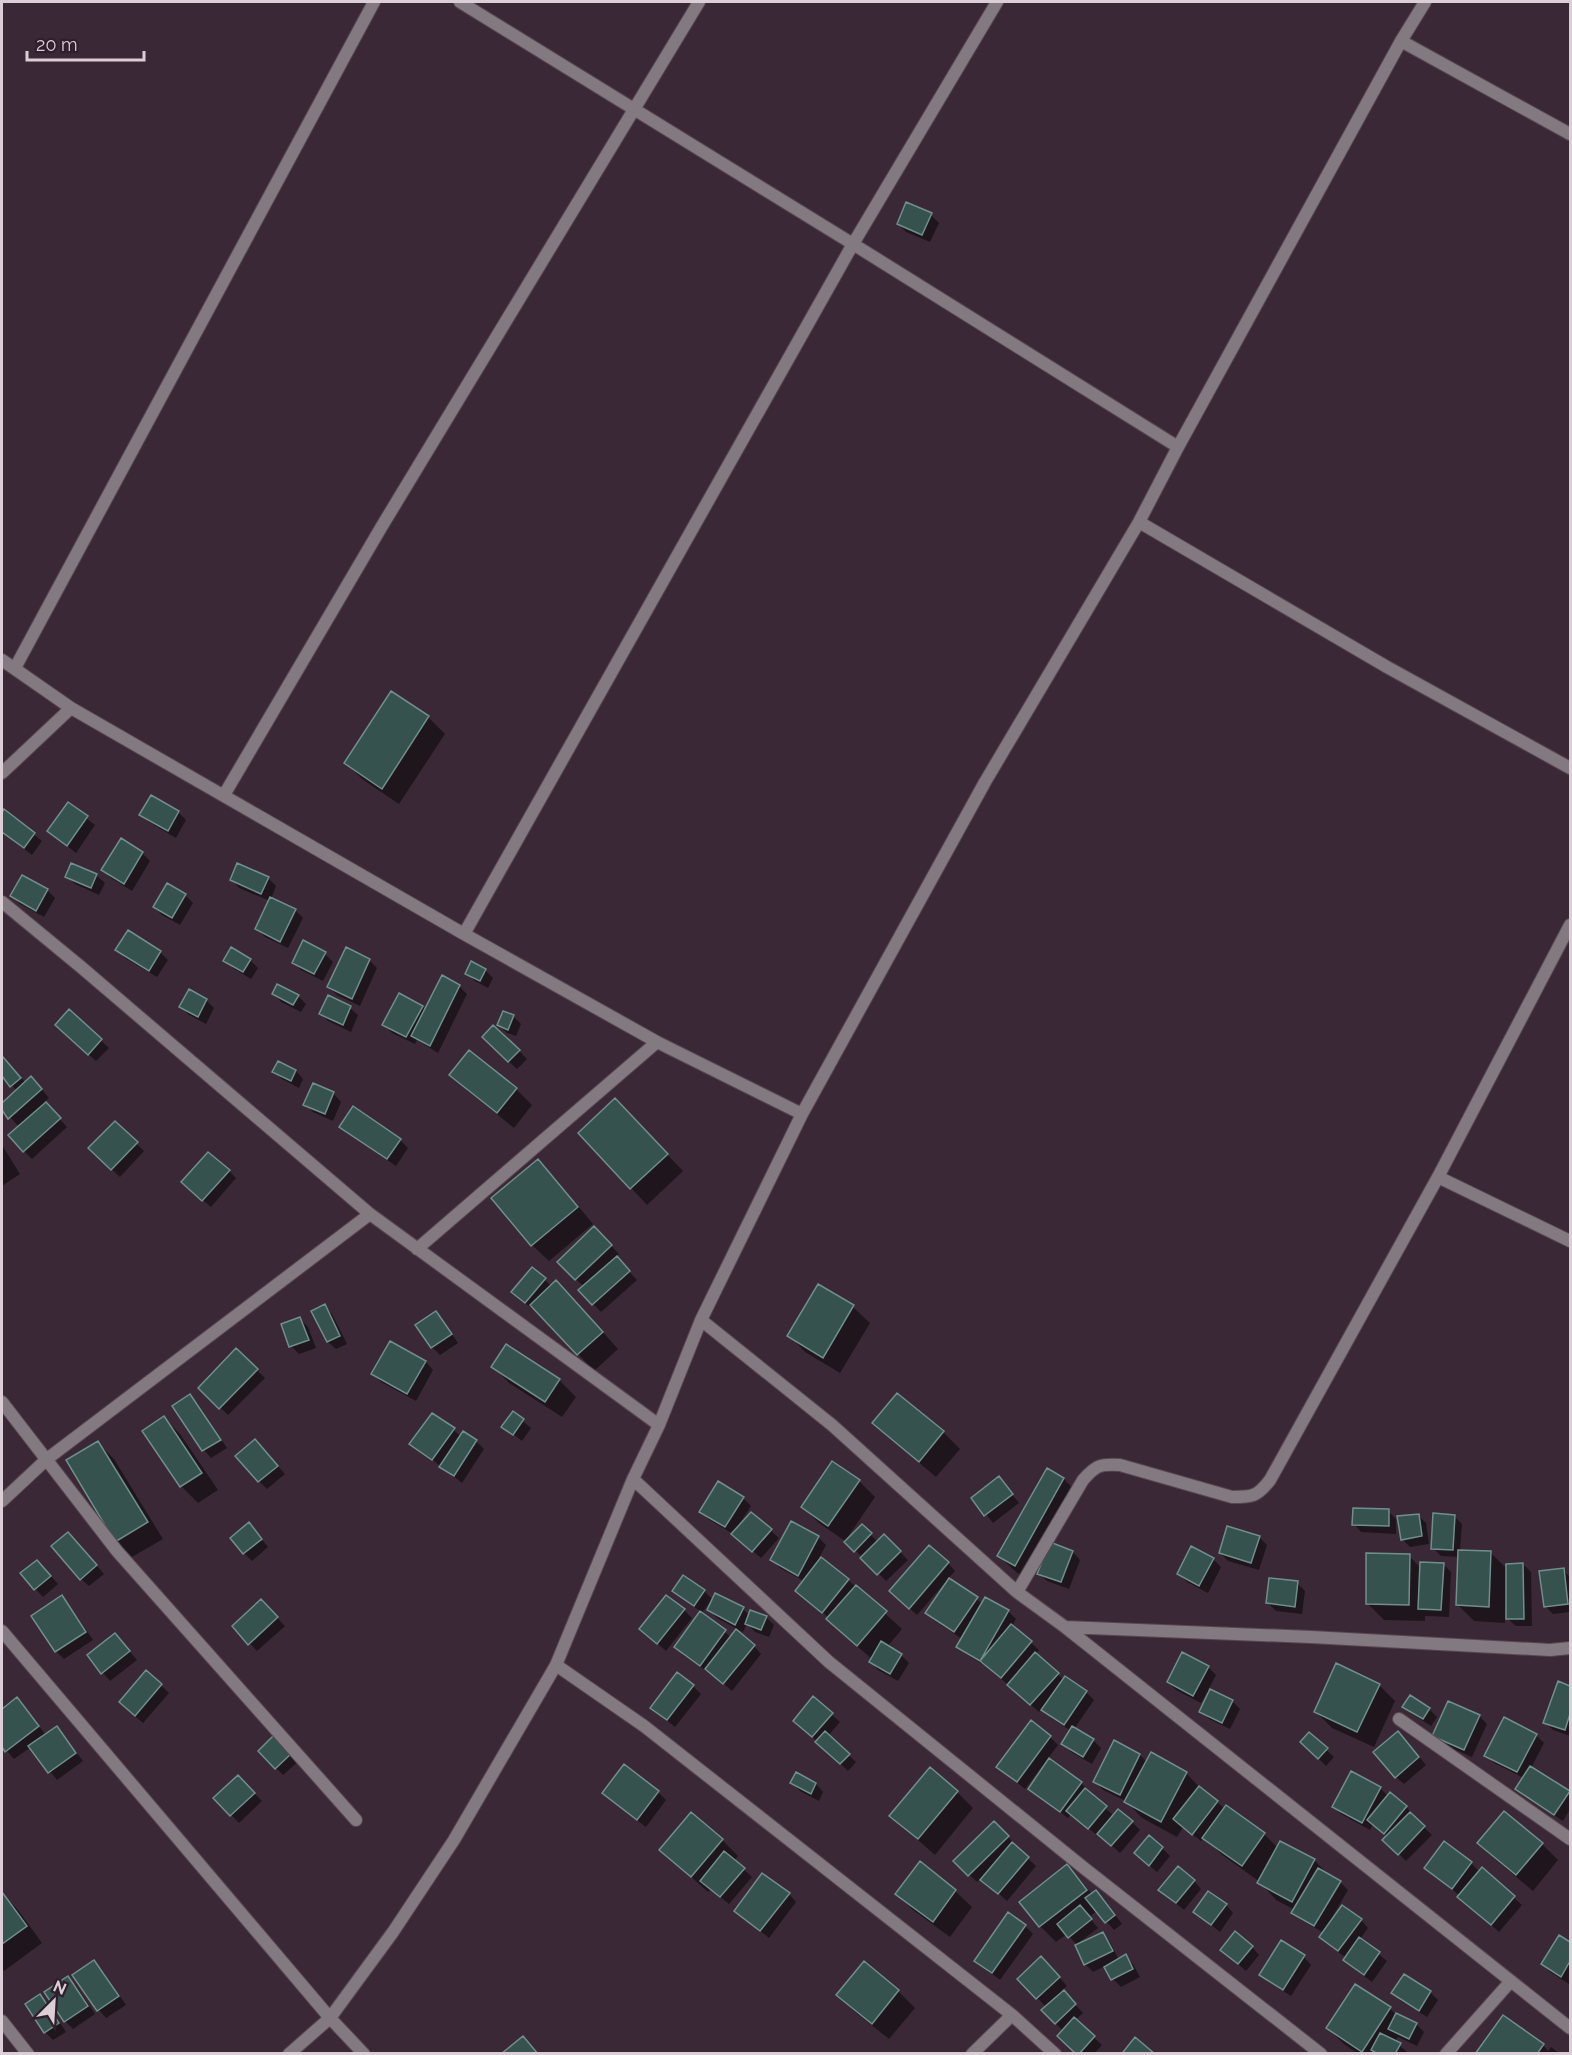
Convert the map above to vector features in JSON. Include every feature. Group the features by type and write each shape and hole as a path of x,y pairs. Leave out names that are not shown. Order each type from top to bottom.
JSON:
{"street":[{"path":"15,668 374,2"},
{"path":"460,2 1178,447"},
{"path":"224,795 382,526 699,2"},
{"path":"464,934 853,244 997,2"},
{"path":"289,2054 330,2018 393,1932 453,1840 556,1665 633,1479 659,1425 701,1320 802,1114 985,782 1139,522 1401,41 1425,2"},
{"path":"1401,41 1570,134"},
{"path":"1139,522 1387,667 1570,768"},
{"path":"2,660 71,708 464,934 657,1042 802,1114"},
{"path":"2,772 71,708"},
{"path":"2,902 90,974 370,1215 659,1425"},
{"path":"1017,1592 1083,1480 1094,1468 1108,1464 1120,1465 1232,1497 1250,1497 1261,1491 1270,1480 1438,1177 1570,925"},
{"path":"417,1249 657,1042"},
{"path":"1438,1177 1570,1241"},
{"path":"2,1501 47,1459 370,1215"},
{"path":"701,1320 832,1425 1017,1592 1065,1627 1570,2028"},
{"path":"2,1402 117,1551 356,1820"},
{"path":"633,1479 829,1662 1084,1868 1321,2054"},
{"path":"1065,1627 1299,1636 1550,1650 1570,1648"},
{"path":"2,1631 330,2018 364,2054"},
{"path":"556,1665 644,1726 1012,2015 1055,2054"},
{"path":"1400,1719 1570,1839"},
{"path":"1446,2054 1510,1981"},
{"path":"972,2054 1012,2015"},
{"path":"2,2021 28,2054"}],"building":[{"path":"906,202 932,213 922,235 897,224"},
{"path":"391,691 429,716 382,789 344,763"},
{"path":"151,795 179,811 168,831 139,815"},
{"path":"68,802 88,816 67,846 47,831"},
{"path":"4,809 35,833 24,848 2,832"},
{"path":"121,838 143,852 124,884 101,870"},
{"path":"71,863 97,874 91,888 65,877"},
{"path":"237,863 269,877 261,894 230,880"},
{"path":"22,875 48,889 36,911 10,896"},
{"path":"167,883 186,894 172,918 153,907"},
{"path":"270,897 296,909 280,942 255,929"},
{"path":"128,930 161,951 149,971 115,950"},
{"path":"303,940 326,952 314,974 292,963"},
{"path":"231,947 251,959 243,972 223,961"},
{"path":"346,947 370,959 352,999 327,987"},
{"path":"471,961 486,969 480,981 465,974"},
{"path":"442,975 460,985 430,1046 411,1036"},
{"path":"277,984 299,995 293,1005 272,994"},
{"path":"189,989 207,999 198,1017 179,1007"},
{"path":"399,993 423,1006 406,1037 382,1025"},
{"path":"328,995 351,1006 343,1025 319,1014"},
{"path":"69,1009 102,1039 88,1055 55,1025"},
{"path":"503,1011 514,1015 508,1030 497,1025"},
{"path":"493,1025 520,1050 508,1062 482,1037"},
{"path":"469,1050 517,1088 497,1113 449,1075"},
{"path":"3,1057 21,1078 10,1087 2,1076"},
{"path":"278,1061 296,1070 291,1081 272,1072"},
{"path":"31,1076 42,1089 8,1119 2,1110 2,1103"},
{"path":"313,1083 334,1092 325,1114 303,1105"},
{"path":"615,1098 668,1154 630,1189 578,1133"},
{"path":"46,1102 61,1118 23,1152 8,1135"},
{"path":"353,1106 401,1139 387,1159 339,1127"},
{"path":"115,1121 138,1142 111,1170 88,1148"},
{"path":"208,1152 230,1170 202,1201 181,1182"},
{"path":"538,1159 578,1207 531,1246 491,1198"},
{"path":"594,1226 612,1245 575,1280 557,1262"},
{"path":"617,1256 630,1271 592,1305 578,1290"},
{"path":"532,1267 546,1278 525,1303 511,1292"},
{"path":"556,1280 603,1332 577,1355 530,1305"},
{"path":"818,1284 854,1305 823,1358 787,1336"},
{"path":"325,1304 340,1336 327,1342 311,1311"},
{"path":"436,1311 452,1334 431,1348 415,1325"},
{"path":"300,1317 309,1340 289,1347 281,1324"},
{"path":"390,1341 426,1361 407,1394 371,1374"},
{"path":"506,1344 560,1379 545,1402 491,1367"},
{"path":"236,1348 258,1369 219,1409 198,1388"},
{"path":"897,1393 944,1431 919,1462 872,1423"},
{"path":"190,1394 221,1440 202,1451 172,1406"},
{"path":"513,1411 524,1419 513,1435 501,1427"},
{"path":"432,1413 455,1428 432,1460 409,1444"},
{"path":"164,1416 202,1473 180,1487 142,1431"},
{"path":"463,1431 477,1440 454,1476 439,1467"},
{"path":"255,1439 278,1466 258,1482 235,1456"},
{"path":"98,1441 148,1522 115,1542 66,1460"},
{"path":"832,1461 860,1480 828,1526 801,1507"},
{"path":"1047,1468 1064,1478 1015,1566 997,1556"},
{"path":"999,1476 1013,1494 984,1516 971,1498"},
{"path":"718,1481 744,1497 725,1527 699,1512"},
{"path":"1353,1508 1389,1509 1389,1526 1352,1525"},
{"path":"751,1512 772,1529 752,1552 731,1534"},
{"path":"1433,1513 1455,1515 1453,1550 1431,1549"},
{"path":"1419,1514 1422,1536 1401,1540 1397,1516"},
{"path":"791,1521 819,1536 798,1576 770,1560"},
{"path":"249,1522 262,1539 243,1554 230,1538"},
{"path":"862,1524 872,1533 854,1552 844,1542"},
{"path":"1227,1526 1260,1536 1251,1563 1219,1553"},
{"path":"68,1532 97,1565 80,1580 51,1546"},
{"path":"884,1534 901,1551 877,1575 860,1558"},
{"path":"1050,1542 1073,1551 1061,1582 1037,1574"},
{"path":"929,1545 949,1562 909,1609 889,1591"},
{"path":"1191,1546 1214,1558 1199,1586 1177,1574"},
{"path":"1458,1550 1491,1551 1489,1607 1456,1605"},
{"path":"1366,1553 1410,1554 1409,1605 1366,1604"},
{"path":"821,1557 849,1579 822,1613 795,1591"},
{"path":"37,1560 51,1576 34,1590 20,1573"},
{"path":"1420,1562 1444,1563 1441,1610 1418,1609"},
{"path":"1523,1563 1524,1619 1506,1619 1506,1564"},
{"path":"1564,1568 1568,1604 1544,1607 1539,1571"},
{"path":"683,1575 705,1590 694,1606 672,1591"},
{"path":"949,1578 978,1597 954,1632 925,1613"},
{"path":"1269,1578 1298,1581 1295,1607 1266,1603"},
{"path":"856,1585 887,1611 857,1646 826,1619"},
{"path":"715,1593 744,1607 735,1625 707,1610"},
{"path":"62,1595 86,1632 55,1652 31,1616"},
{"path":"666,1595 685,1609 657,1644 639,1629"},
{"path":"985,1597 1009,1610 980,1661 956,1647"},
{"path":"261,1599 278,1617 248,1645 232,1626"},
{"path":"750,1610 767,1616 761,1630 745,1624"},
{"path":"700,1611 726,1630 700,1666 674,1647"},
{"path":"1011,1624 1032,1641 1001,1678 980,1661"},
{"path":"736,1629 755,1645 723,1684 705,1669"},
{"path":"115,1633 130,1651 101,1674 87,1655"},
{"path":"881,1641 902,1654 890,1674 869,1662"},
{"path":"1035,1652 1059,1673 1030,1705 1007,1685"},
{"path":"1182,1652 1209,1666 1193,1696 1167,1682"},
{"path":"1336,1663 1380,1684 1357,1732 1314,1712"},
{"path":"146,1670 162,1684 135,1716 119,1702"},
{"path":"677,1672 694,1685 667,1720 650,1708"},
{"path":"1065,1676 1087,1691 1064,1725 1041,1710"},
{"path":"1558,1681 1570,1686 1570,1714 1565,1730 1543,1723"},
{"path":"1210,1689 1233,1700 1222,1723 1199,1712"},
{"path":"1410,1695 1430,1708 1423,1719 1402,1707"},
{"path":"813,1696 833,1713 812,1737 793,1721"},
{"path":"17,1697 39,1726 5,1752 2,1747 2,1709"},
{"path":"1448,1701 1480,1715 1464,1750 1432,1736"},
{"path":"1504,1717 1537,1734 1517,1772 1484,1756"},
{"path":"1031,1720 1051,1736 1017,1782 996,1767"},
{"path":"57,1726 76,1753 48,1773 28,1746"},
{"path":"1072,1726 1094,1739 1083,1757 1061,1744"},
{"path":"825,1731 850,1754 840,1764 815,1742"},
{"path":"1398,1731 1419,1757 1395,1778 1373,1752"},
{"path":"1309,1732 1328,1748 1318,1759 1300,1742"},
{"path":"276,1733 293,1752 275,1769 258,1751"},
{"path":"1114,1740 1140,1754 1120,1795 1093,1782"},
{"path":"1151,1752 1187,1772 1161,1822 1124,1802"},
{"path":"1049,1758 1082,1782 1060,1812 1028,1789"},
{"path":"624,1764 659,1791 637,1820 602,1793"},
{"path":"1530,1766 1570,1791 1554,1815 1515,1789"},
{"path":"930,1767 958,1791 918,1839 889,1816"},
{"path":"1351,1771 1381,1787 1362,1823 1332,1807"},
{"path":"796,1772 816,1783 811,1794 790,1783"},
{"path":"238,1775 255,1793 230,1816 213,1798"},
{"path":"1199,1786 1218,1801 1192,1835 1173,1819"},
{"path":"1085,1788 1107,1806 1088,1829 1066,1811"},
{"path":"1390,1792 1407,1806 1384,1834 1367,1820"},
{"path":"1226,1805 1265,1833 1242,1866 1202,1838"},
{"path":"1118,1809 1133,1821 1111,1846 1097,1834"},
{"path":"1504,1811 1543,1843 1516,1875 1477,1843"},
{"path":"691,1812 723,1839 691,1877 659,1850"},
{"path":"1410,1812 1425,1826 1398,1855 1382,1840"},
{"path":"994,1821 1009,1836 968,1876 953,1861"},
{"path":"1149,1835 1163,1847 1149,1866 1134,1853"},
{"path":"1280,1841 1315,1859 1292,1902 1257,1883"},
{"path":"1444,1841 1472,1862 1452,1889 1424,1868"},
{"path":"1012,1842 1029,1857 998,1894 980,1880"},
{"path":"724,1851 745,1868 720,1897 700,1881"},
{"path":"920,1861 956,1890 933,1922 895,1894"},
{"path":"1067,1864 1087,1890 1039,1927 1019,1902"},
{"path":"1178,1866 1195,1880 1176,1903 1158,1890"},
{"path":"1482,1867 1515,1896 1491,1925 1457,1897"},
{"path":"1318,1868 1341,1881 1314,1926 1291,1913"},
{"path":"762,1873 790,1893 760,1931 734,1911"},
{"path":"1096,1890 1115,1915 1105,1923 1085,1898"},
{"path":"1208,1891 1227,1904 1211,1925 1193,1912"},
{"path":"2,1892 27,1926 2,1944"},
{"path":"1080,1905 1092,1919 1068,1938 1057,1924"},
{"path":"1342,1905 1362,1919 1338,1951 1319,1937"},
{"path":"1008,1912 1026,1925 992,1973 974,1961"},
{"path":"1235,1931 1253,1946 1238,1964 1220,1950"},
{"path":"1103,1932 1113,1951 1084,1965 1075,1945"},
{"path":"1559,1935 1570,1942 1570,1961 1561,1977 1541,1964"},
{"path":"1359,1937 1380,1952 1364,1975 1343,1960"},
{"path":"1281,1940 1305,1955 1283,1990 1259,1975"},
{"path":"1126,1954 1133,1969 1111,1980 1104,1967"},
{"path":"1041,1956 1060,1977 1036,1999 1017,1979"},
{"path":"94,1960 119,1996 97,2011 72,1975"},
{"path":"864,1961 899,1990 872,2024 836,1995"},
{"path":"1404,1974 1431,1991 1419,2011 1391,1993"},
{"path":"68,1976 88,2006 64,2022 44,1992"},
{"path":"1355,1984 1391,2007 1362,2052 1326,2028"},
{"path":"1064,1990 1076,2004 1055,2024 1041,2010"},
{"path":"40,1994 59,2023 44,2033 25,2004"},
{"path":"1396,2013 1417,2023 1409,2039 1388,2029"},
{"path":"1503,2015 1544,2044 1537,2054 1475,2054"},
{"path":"1074,2017 1095,2036 1079,2054 1076,2054 1057,2036"},
{"path":"1380,2033 1401,2043 1395,2054 1378,2054 1371,2050"},
{"path":"523,2036 538,2054 501,2054"},
{"path":"1135,2037 1155,2054 1124,2054 1123,2052"}]}
